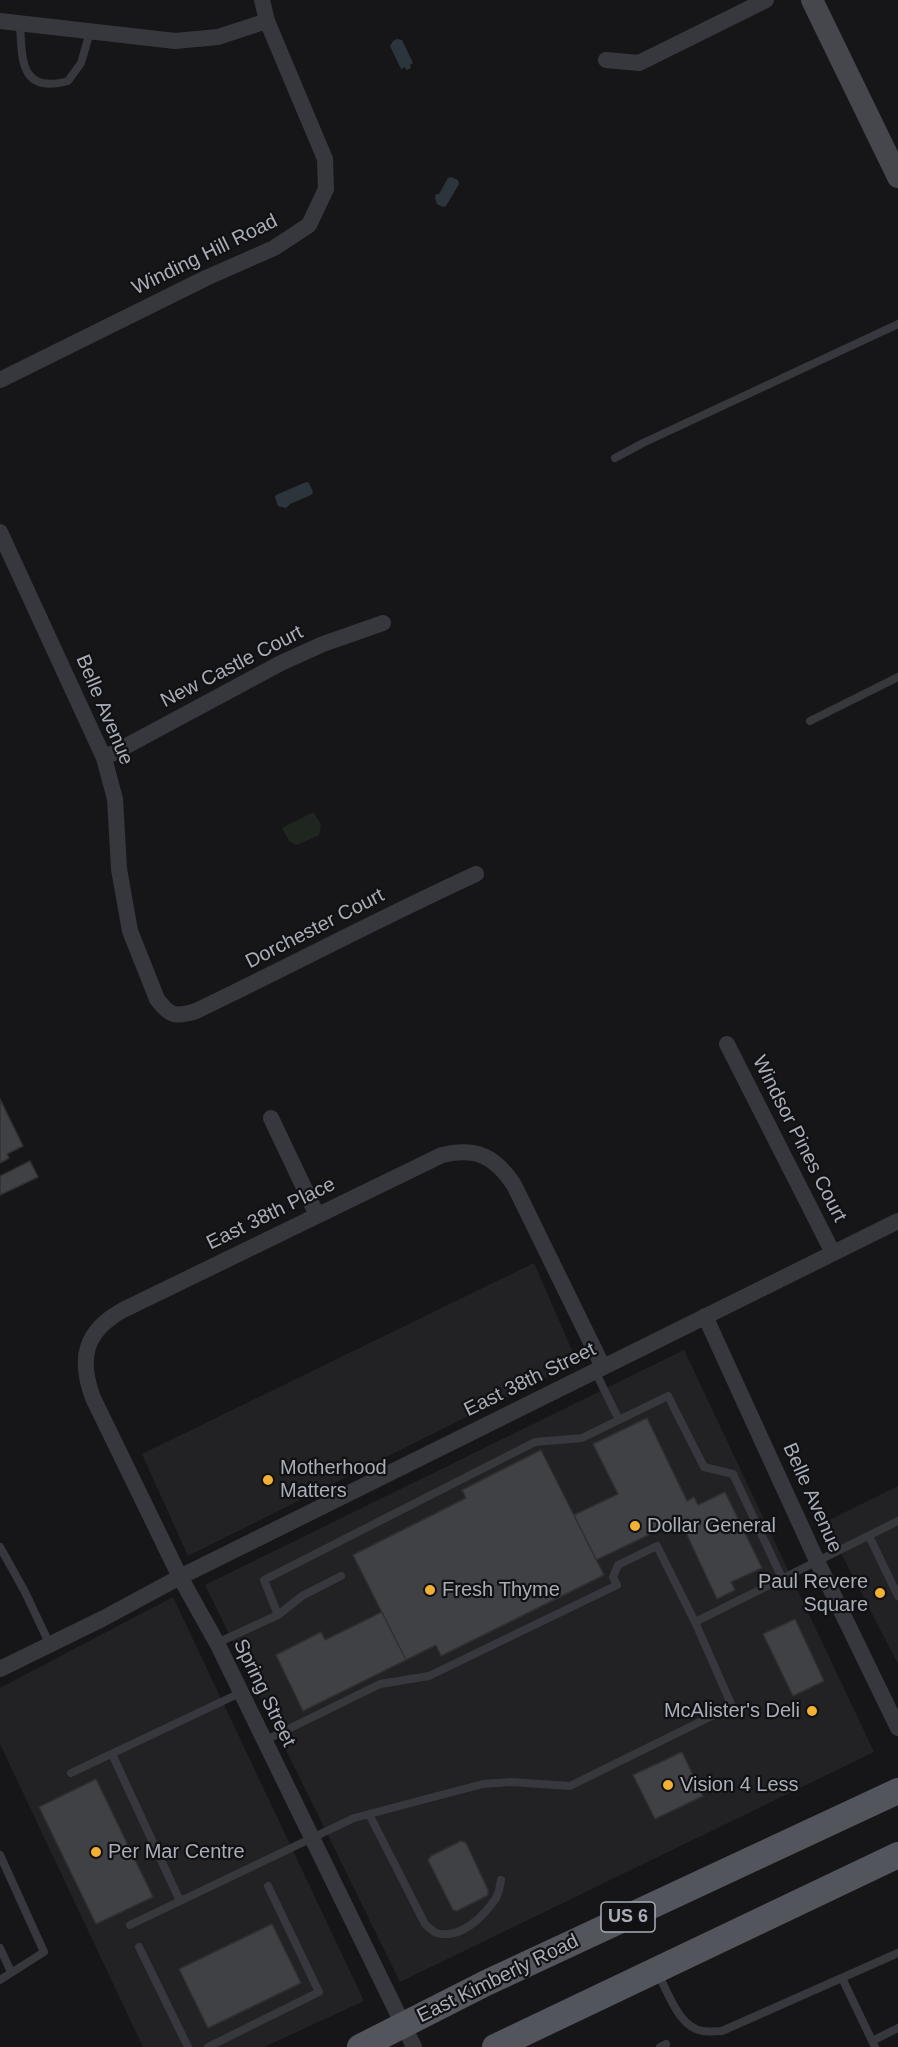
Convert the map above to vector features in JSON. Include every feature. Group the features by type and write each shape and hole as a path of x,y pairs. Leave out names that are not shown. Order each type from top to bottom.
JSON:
{"main road":[{"path":"812,0 895,165"},
{"name":"East Kimberly Road","path":"360,2047 408,2036 486,1983 898,1791"},
{"path":"495,2047 898,1854"}],"street":[{"name":"Winding Hill Road","path":"0,380 206,278 274,248 309,225 326,189 325,159 267,21 262,0"},
{"path":"606,60 639,63 766,0"},
{"path":"0,21 175,41 218,37 267,21"},
{"name":"Belle Avenue","path":"0,532 104,758 115,799 119,870 130,931 157,999 171,1014"},
{"name":"New Castle Court","path":"104,758 281,663 323,644 382,623"},
{"name":"Dorchester Court","path":"171,1014 183,1015 196,1011 287,968 398,910 477,874"},
{"name":"Windsor Pines Court","path":"727,1044 833,1253"},
{"path":"271,1118 317,1215"},
{"name":"East 38th Place","path":"85,1355 90,1341 109,1318 442,1155 458,1151 487,1156 506,1172 599,1369"},
{"name":"East 38th Street","path":"0,1669 51,1645 180,1577 898,1221"},
{"name":"Belle Avenue","path":"705,1316 817,1561 898,1728"},
{"name":"Spring Street","path":"85,1355 87,1383 93,1398 180,1577 217,1643 408,2036"}],"lane":[{"path":"20,24 22,59 28,72 34,80 51,86 69,81 81,63 90,32"},
{"path":"615,458 643,442 898,324"},
{"path":"810,721 898,677"},
{"path":"599,1369 619,1420"},
{"path":"278,1615 264,1580 535,1442 582,1438 668,1396 704,1467 733,1474 782,1578"},
{"path":"695,1622 898,1521"},
{"path":"869,1536 898,1596"},
{"path":"130,1925 354,1818 483,1784 511,1782 570,1786 732,1706 695,1622 657,1546 618,1565 613,1576 617,1585 429,1676 380,1684 264,1741"},
{"path":"0,1547 51,1645"},
{"path":"217,1643 278,1615 302,1596 341,1576"},
{"path":"71,1773 240,1693"},
{"path":"112,1754 180,1901"},
{"path":"369,1814 425,1924 436,1933 464,1930 477,1921 497,1897 501,1880"},
{"path":"0,1855 44,1952 0,1980"},
{"path":"208,2047 319,1992 268,1886"},
{"path":"139,1947 188,2047"},
{"path":"0,1948 11,1972"},
{"path":"657,1971 678,2012 688,2025 701,2031 722,2031 898,1953"},
{"path":"842,1978 874,2044 898,2028"}],"shaded area":[{"path":"397,39 402,40 413,63 410,65 411,68 406,70 405,67 401,69 390,46"},
{"path":"448,178 458,180 459,184 446,206 443,207 437,204 436,194 439,194"},
{"path":"306,482 309,483 313,492 311,495 286,508 278,506 276,495"},
{"path":"314,812 321,825 319,835 297,845 289,841 282,828"},
{"path":"534,1263 577,1362 188,1556 142,1454"},
{"path":"684,1350 874,1752 400,1982 205,1585"},
{"name":"Paul Revere Square","path":"898,1486 898,1664 825,1522"},
{"path":"173,1597 364,2001 264,2047 143,2047 0,1744 0,1688"}],"building":[{"path":"0,1099 23,1146 7,1154 9,1158 0,1163"},
{"path":"30,1161 38,1177 0,1195 0,1176"},
{"path":"647,1418 687,1501 694,1497 698,1505 725,1492 762,1568 731,1582 735,1590 717,1599 680,1520 596,1560 574,1515 618,1494 593,1444"},
{"path":"541,1450 604,1575 441,1656 436,1645 406,1660 353,1555 466,1498 462,1490"},
{"path":"382,1612 406,1660 303,1711 276,1655 321,1632 325,1640"},
{"path":"795,1619 824,1681 793,1696 763,1634"},
{"name":"Vision 4 Less","path":"682,1752 703,1796 655,1819 633,1775"},
{"name":"Per Mar Centre","path":"96,1779 153,1897 96,1924 39,1807"},
{"path":"461,1841 466,1843 488,1890 488,1895 457,1911 453,1910 428,1860 431,1856"},
{"path":"272,1924 301,1983 208,2028 179,1969"}],"place":[{"name":"Motherhood Matters","path":"268,1480"},
{"name":"Dollar General","path":"635,1526"},
{"name":"Fresh Thyme","path":"430,1590"},
{"name":"Paul Revere Square","path":"880,1593"},
{"name":"McAlister's Deli","path":"812,1711"},
{"name":"Vision 4 Less","path":"668,1785"},
{"name":"Per Mar Centre","path":"96,1852"}]}
